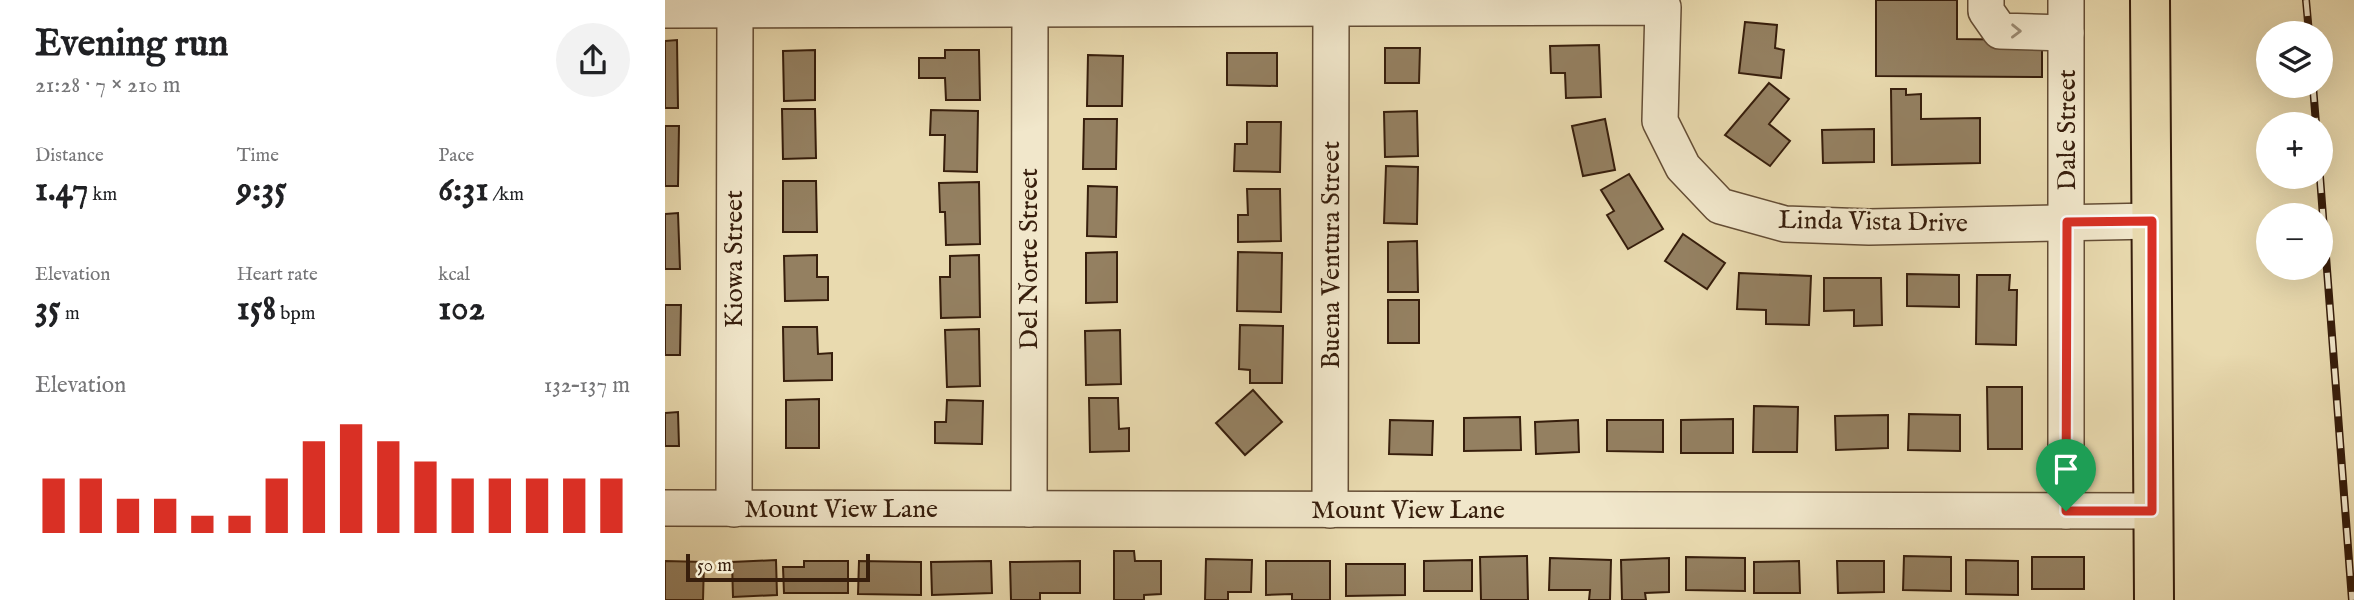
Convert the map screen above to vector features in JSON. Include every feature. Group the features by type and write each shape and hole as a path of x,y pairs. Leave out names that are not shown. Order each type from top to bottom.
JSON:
{"main road":[{"path":"2150,0 2154,600"}],"street":[{"path":"1986,0 1986,11 2000,31 2066,16"},
{"name":"Linda Vista Drive","path":"665,10 1030,9 1331,4 1663,7 1660,121 1683,167 1720,206 1785,224 1869,227 2152,221"},
{"name":"Buena Ventura Street","path":"1330,510 1331,4"},
{"name":"Kiowa Street","path":"734,509 735,9"},
{"name":"Del Norte Street","path":"1028,509 1030,9"},
{"name":"Dale Street","path":"2066,16 2066,511"},
{"name":"Mount View Lane","path":"665,508 2152,511"}],"building":[{"path":"1876,0 1957,0 1957,39 2042,40 2042,77 1876,76"},
{"path":"1745,22 1777,25 1775,48 1784,50 1781,78 1739,73"},
{"path":"677,40 678,108 665,108 665,41"},
{"path":"1599,45 1601,97 1566,98 1565,73 1551,73 1550,46"},
{"path":"1385,48 1420,48 1419,83 1385,83"},
{"path":"815,50 815,100 784,101 783,51"},
{"path":"945,50 979,50 980,100 946,100 945,78 919,78 919,58 945,58"},
{"path":"1227,53 1277,53 1277,86 1227,85"},
{"path":"1088,55 1123,56 1122,106 1087,106"},
{"path":"1769,83 1789,99 1769,124 1790,141 1770,166 1725,135"},
{"path":"1891,89 1906,89 1906,95 1921,94 1921,119 1980,118 1980,163 1892,165"},
{"path":"782,109 815,109 816,158 783,159"},
{"path":"931,110 978,111 977,172 944,171 945,135 930,135"},
{"path":"1417,111 1418,156 1385,157 1384,112"},
{"path":"1084,119 1117,119 1116,169 1083,169"},
{"path":"1605,119 1615,170 1583,176 1572,126"},
{"path":"1247,122 1281,122 1280,172 1234,171 1235,144 1247,144"},
{"path":"665,126 679,126 678,186 665,186"},
{"path":"1874,129 1874,162 1823,163 1822,130"},
{"path":"1386,166 1418,167 1417,224 1384,223"},
{"path":"1629,174 1663,229 1628,249 1607,215 1614,211 1601,190"},
{"path":"783,181 816,181 817,232 783,232"},
{"path":"979,182 980,244 946,245 945,212 940,212 939,183"},
{"path":"1088,186 1117,187 1116,237 1087,236"},
{"path":"1247,189 1280,189 1281,241 1238,242 1238,215 1248,215"},
{"path":"678,213 680,269 665,269 665,214"},
{"path":"1683,234 1725,263 1707,289 1665,261"},
{"path":"1417,241 1418,292 1388,292 1388,242"},
{"path":"1117,252 1117,302 1086,303 1086,253"},
{"path":"1238,252 1282,253 1281,312 1237,311"},
{"path":"817,255 817,277 828,277 828,300 785,301 784,256"},
{"path":"979,255 980,317 941,318 940,277 950,277 950,256"},
{"path":"1739,273 1811,276 1809,325 1766,324 1766,310 1737,309"},
{"path":"1907,274 1959,275 1959,307 1907,306"},
{"path":"1977,275 2010,275 2009,290 2017,290 2016,345 1976,344"},
{"path":"1824,278 1881,278 1882,325 1854,326 1854,310 1824,311"},
{"path":"1388,300 1419,300 1419,343 1388,343"},
{"path":"665,305 681,305 680,355 665,355"},
{"path":"1240,325 1283,326 1282,383 1250,383 1250,370 1239,369"},
{"path":"783,327 817,327 818,354 832,353 832,380 784,381"},
{"path":"979,329 980,386 947,387 945,330"},
{"path":"1120,330 1121,384 1086,385 1085,331"},
{"path":"1987,387 2022,387 2022,449 1988,449"},
{"path":"1253,390 1282,422 1245,455 1216,423"},
{"path":"1089,398 1118,398 1119,429 1129,428 1129,451 1090,452"},
{"path":"819,399 819,448 786,448 786,400"},
{"path":"947,400 983,401 982,444 935,443 935,422 946,422"},
{"path":"1754,406 1798,407 1797,452 1753,452"},
{"path":"678,412 679,446 665,446 665,413"},
{"path":"1909,414 1960,415 1960,451 1908,450"},
{"path":"1888,415 1888,448 1836,450 1835,416"},
{"path":"1520,417 1521,450 1464,451 1464,418"},
{"path":"1733,419 1733,453 1681,453 1681,420"},
{"path":"1390,420 1433,421 1432,455 1389,454"},
{"path":"1578,420 1579,452 1536,454 1535,422"},
{"path":"1607,420 1663,420 1663,452 1607,451"},
{"path":"1114,551 1134,551 1135,561 1161,561 1161,594 1144,595 1144,600 1114,600"},
{"path":"1527,556 1528,600 1481,600 1480,557"},
{"path":"1904,556 1951,557 1951,591 1903,590"},
{"path":"1686,557 1745,558 1745,591 1686,590"},
{"path":"2032,557 2084,557 2084,589 2032,589"},
{"path":"1550,558 1611,560 1610,600 1589,600 1590,590 1549,590"},
{"path":"1669,558 1669,592 1645,593 1646,600 1622,600 1621,560"},
{"path":"1206,559 1252,560 1251,592 1228,592 1228,600 1205,600"},
{"path":"776,560 777,595 733,597 732,562"},
{"path":"1472,560 1472,591 1424,591 1424,561"},
{"path":"1966,560 2018,561 2018,595 1966,594"},
{"path":"665,561 704,562 703,600 665,600"},
{"path":"804,561 848,561 848,593 784,593 783,567 804,567"},
{"path":"859,561 921,562 921,595 858,594"},
{"path":"991,561 992,593 932,595 931,562"},
{"path":"1080,561 1080,593 1040,593 1040,600 1011,600 1010,562"},
{"path":"1266,561 1330,561 1330,600 1292,600 1292,594 1266,595"},
{"path":"1799,561 1800,593 1754,593 1754,562"},
{"path":"1837,561 1884,561 1884,592 1838,593"},
{"path":"1346,564 1405,564 1405,595 1346,596"}],"railway":[{"path":"2306,0 2308,21"},
{"path":"2314,98 2315,112"},
{"path":"2321,189 2352,600"}],"route":[{"path":"2152,221 2152,511 2066,511 2067,222 2152,221"}]}
